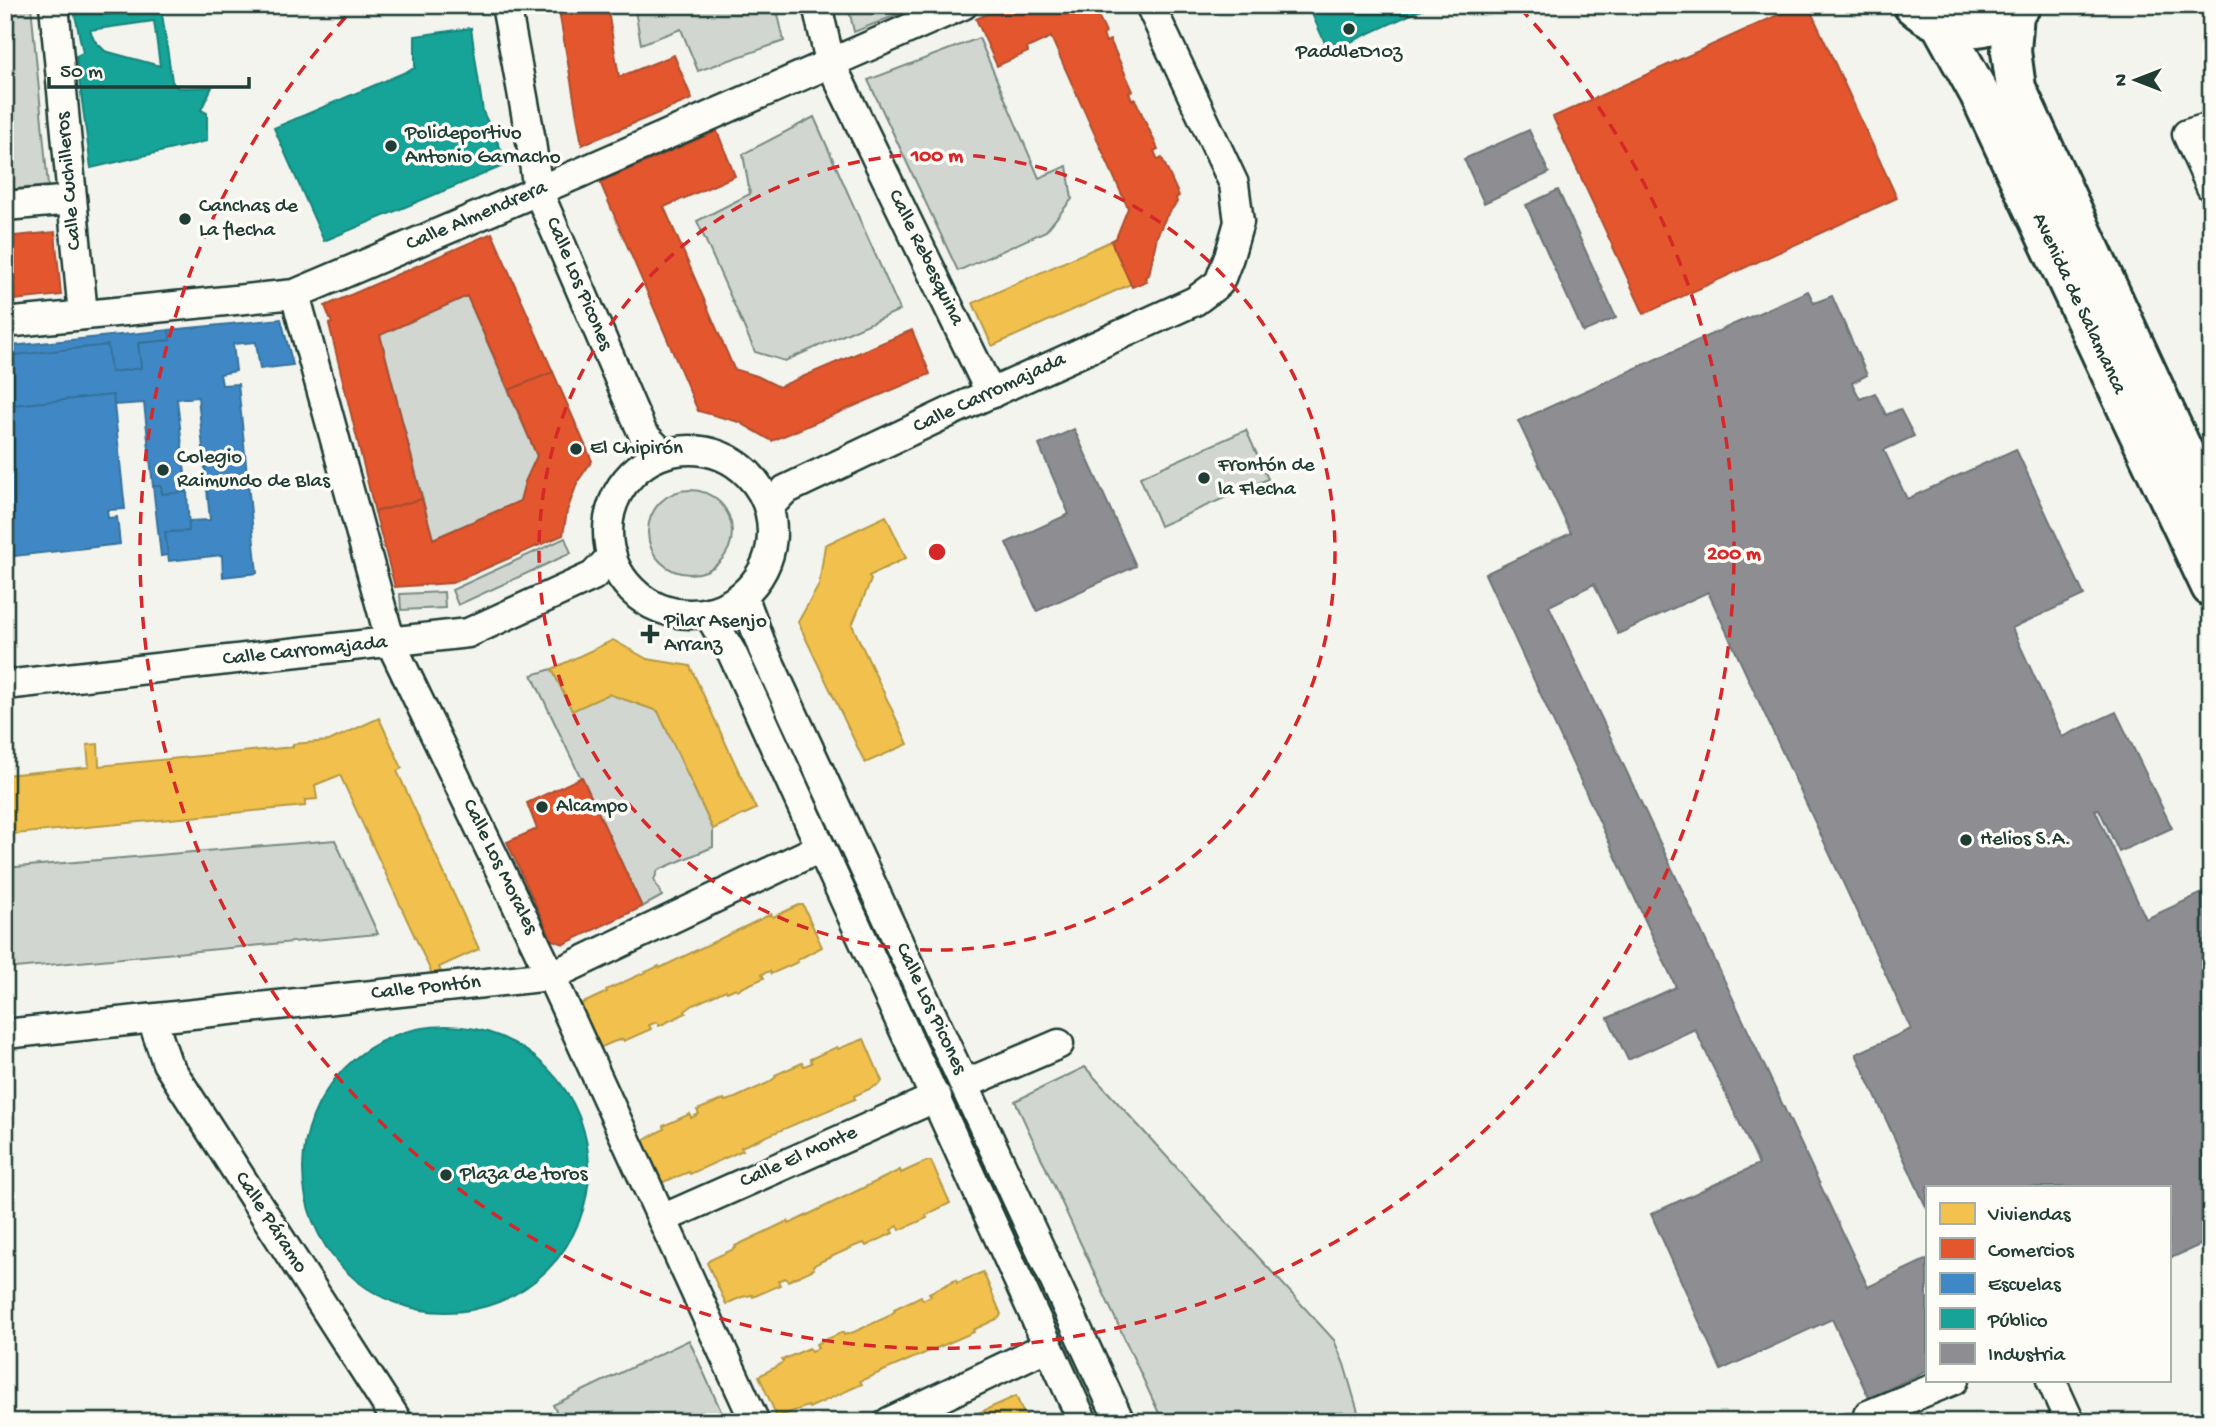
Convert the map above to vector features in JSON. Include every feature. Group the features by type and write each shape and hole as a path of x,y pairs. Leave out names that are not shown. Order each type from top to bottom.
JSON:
{"highway":[{"path":"1927,15 1963,28 1985,27 2018,9"},
{"name":"Avenida de Salamanca","path":"2018,9 2011,51 2016,88 2211,512"},
{"name":"Avenida de Salamanca","path":"1927,15 1979,93 2211,587"}],"street":[{"name":"Calle Cuchilleros","path":"54,5 83,315"},
{"name":"Calle Los Picones","path":"506,5 538,191 653,459"},
{"name":"Calle Rebesquina","path":"817,5 830,62 991,394"},
{"name":"Calle Almendrera","path":"5,323 295,294 964,5"},
{"name":"Calle Carromajada","path":"771,494 1195,301 1219,284 1239,222 1234,184 1150,5"},
{"path":"2211,127 2187,134 2211,187"},
{"path":"5,206 72,200"},
{"name":"Calle Los Morales","path":"295,294 391,643 551,976 755,1422"},
{"path":"694,449 713,453 745,470 771,494 771,545 765,566 743,595 726,606 688,614 670,611 652,604 609,570 609,523 612,506 635,471 653,459 694,449"},
{"name":"Calle Carromajada","path":"5,685 468,633 609,570"},
{"name":"Calle Los Picones","path":"743,595 763,649 1120,1422"},
{"name":"Calle Los Picones","path":"707,612 732,653 937,1097 1083,1422"},
{"name":"Calle Pontón","path":"5,1034 551,976 820,848"},
{"name":"Calle Páramo","path":"152,1019 167,1063 398,1422"},
{"path":"965,1084 1059,1044"},
{"name":"Calle El Monte","path":"662,1219 937,1097"},
{"path":"889,1422 1048,1346"},
{"path":"1869,1418 1950,1382"},
{"path":"2052,1382 2070,1422"}],"shaded area":[{"path":"31,5 48,186 5,190 5,8"},
{"path":"634,5 776,5 784,41 698,71 681,29 641,44"},
{"path":"848,5 921,5 854,32"},
{"path":"979,38 1039,178 1067,166 1072,199 1046,231 958,271 868,80"},
{"path":"814,117 900,310 785,361 755,352 697,221 750,194 743,154"},
{"path":"467,296 537,456 520,501 433,539 380,335"},
{"name":"Frontón de la Flecha","path":"1246,430 1268,479 1160,526 1140,477"},
{"path":"690,490 706,493 720,502 729,516 732,532 729,548 720,562 706,571 690,574 674,571 660,562 651,548 648,532 651,516 660,502 674,493"},
{"path":"565,538 571,553 458,605 452,590"},
{"path":"444,592 445,608 401,610 400,594"},
{"path":"552,669 572,710 609,694 658,711 713,829 713,847 658,870 654,880 662,896 642,907 532,675"},
{"path":"335,840 378,934 5,969 5,868"},
{"path":"1085,1067 1334,1340 1361,1422 1163,1422 1015,1101"},
{"path":"689,1340 726,1422 561,1422 553,1405"}],"building: Viviendas":[{"path":"102,5 153,5 153,8 103,15"},
{"path":"1111,241 1131,284 992,346 973,303"},
{"path":"886,516 906,558 869,576 871,580 852,625 908,744 865,763 798,622 819,585 825,545"},
{"path":"613,640 647,659 690,666 756,809 713,829 658,711 609,694 572,711 552,669"},
{"path":"379,718 402,768 397,771 479,949 439,967 441,972 433,976 340,775 315,785 317,799 305,800 305,806 5,835 5,775 89,767 87,745 98,744 99,766 329,741"},
{"path":"803,905 822,947 797,960 798,962 771,974 770,971 762,974 764,978 737,990 726,990 693,1005 686,1013 659,1026 657,1022 649,1025 651,1029 597,1049 578,1007 582,1006 581,1004 771,914 773,917"},
{"path":"864,1039 882,1081 880,1084 854,1096 855,1099 741,1147 743,1150 690,1174 689,1172 658,1184 640,1142 664,1129 663,1126 690,1114 691,1118 699,1114 697,1110 724,1099 735,1098 768,1083 775,1075 802,1063 804,1066 812,1063 810,1059"},
{"path":"931,1161 950,1203 926,1215 927,1218 900,1230 898,1226 891,1230 893,1233 866,1246 864,1243 855,1246 788,1281 785,1278 778,1281 780,1285 753,1297 742,1297 726,1304 707,1263 710,1260 788,1221 789,1224 900,1170 901,1173"},
{"path":"983,1272 1001,1314 999,1318 973,1330 974,1332 860,1381 862,1384 809,1408 808,1406 777,1417 759,1376 783,1362 782,1360 809,1348 811,1352 818,1348 816,1344 843,1332 844,1335 854,1332 887,1317 894,1309 921,1296 923,1300 931,1296 929,1293 956,1280 957,1283"},
{"path":"1016,1396 1023,1412 1032,1422 975,1422 974,1415"}],"building: Comercios":[{"path":"558,5 607,5 619,77 674,55 692,99 582,145"},
{"path":"1006,5 1094,7 1106,33 1103,35 1106,42 1110,40 1133,91 1129,93 1132,100 1135,99 1158,149 1154,151 1158,160 1162,158 1179,196 1157,236 1149,275 1145,277 1147,281 1132,287 1111,241 1116,238 1128,208 1051,37 1027,48 1028,52 997,66 976,19"},
{"path":"1800,5 1808,5 1897,198 1644,314 1553,117"},
{"path":"717,131 735,176 664,207 734,369 779,387 912,330 930,374 772,441 739,422 698,411 600,182"},
{"path":"55,232 61,295 5,301 5,237"},
{"path":"492,233 553,372 509,390 467,296 380,335 422,499 375,512 329,324 332,323 325,306"},
{"path":"553,372 592,461 578,481 567,511 563,535 452,583 395,587 375,512 422,499 433,539 520,501 537,456 509,390"},
{"path":"582,777 642,907 564,944 552,940 507,842 537,829 527,803"}],"building: Escuelas":[{"path":"281,319 293,365 260,369 256,342 233,344 236,371 220,374 222,385 238,384 257,573 223,577 222,555 169,561 165,532 189,531 188,521 210,520 198,397 177,399 187,492 162,494 161,486 153,486 144,403 114,405 113,395 5,406 5,347 12,346 14,355 108,345 111,372 141,368 138,343 170,340 169,330"},
{"path":"169,330 170,340 138,343 141,368 111,372 108,345 14,355 12,346"},
{"path":"113,395 125,509 107,510 108,518 117,517 120,544 6,557 5,406"},
{"path":"153,486 161,486 162,494 187,492 189,531 165,532 168,555 161,556"}],"building: Público":[{"path":"102,5 103,15 161,7 175,86 212,87 201,110 207,113 207,141 91,168 76,56 83,53 74,10","holes":["154,21 160,66 105,51 94,40 90,30"]},
{"name":"PaddleD10z","path":"1308,5 1431,5 1329,52"},
{"name":"Polideportivo Antonio Garnacho","path":"471,28 483,112 508,164 324,241 274,128 415,68 415,36"},
{"name":"Plaza de toros","path":"446,1026 474,1029 501,1037 537,1058 557,1078 583,1127 589,1169 586,1197 578,1224 557,1260 537,1280 488,1306 446,1312 418,1309 391,1301 355,1280 335,1260 309,1211 303,1169 306,1141 314,1114 335,1078 355,1058 404,1032"}],"building: Industria":[{"path":"1529,130 1549,173 1484,203 1464,159"},
{"path":"1558,190 1616,318 1583,332 1526,205"},
{"name":"Helios S.A.","path":"1808,291 1814,303 1832,296 1867,375 1852,383 1860,399 1875,393 1886,415 1900,409 1914,436 1884,450 1907,499 2016,449 2084,595 2012,628 2062,737 2116,712 2172,828 2119,852 2099,809 2095,810 2146,919 2211,889 2211,1240 2170,1259 2170,1186 1926,1186 1926,1207 1856,1054 1911,1029 1708,592 1618,634 1594,584 1549,606 1868,1287 1926,1259 1926,1371 1869,1398 1832,1319 1721,1370 1651,1214 1759,1164 1695,1029 1628,1060 1608,1018 1676,987 1485,574 1571,533 1518,421"},
{"path":"1074,429 1136,566 1037,611 1006,543 1069,514 1039,445"}],"place":[{"name":"PaddleD10z","path":"1349,29"},
{"name":"Polideportivo Antonio Garnacho","path":"391,146"},
{"name":"Canchas de La flecha","path":"185,219"},
{"name":"El Chipirón","path":"576,449"},
{"name":"Colegio Raimundo de Blas","path":"163,470"},
{"name":"Frontón de la Flecha","path":"1204,478"},
{"name":"Pilar Asenjo Arranz","path":"650,634"},
{"name":"Alcampo","path":"542,807"},
{"name":"Helios S.A.","path":"1966,840"},
{"name":"Plaza de toros","path":"446,1175"}]}
